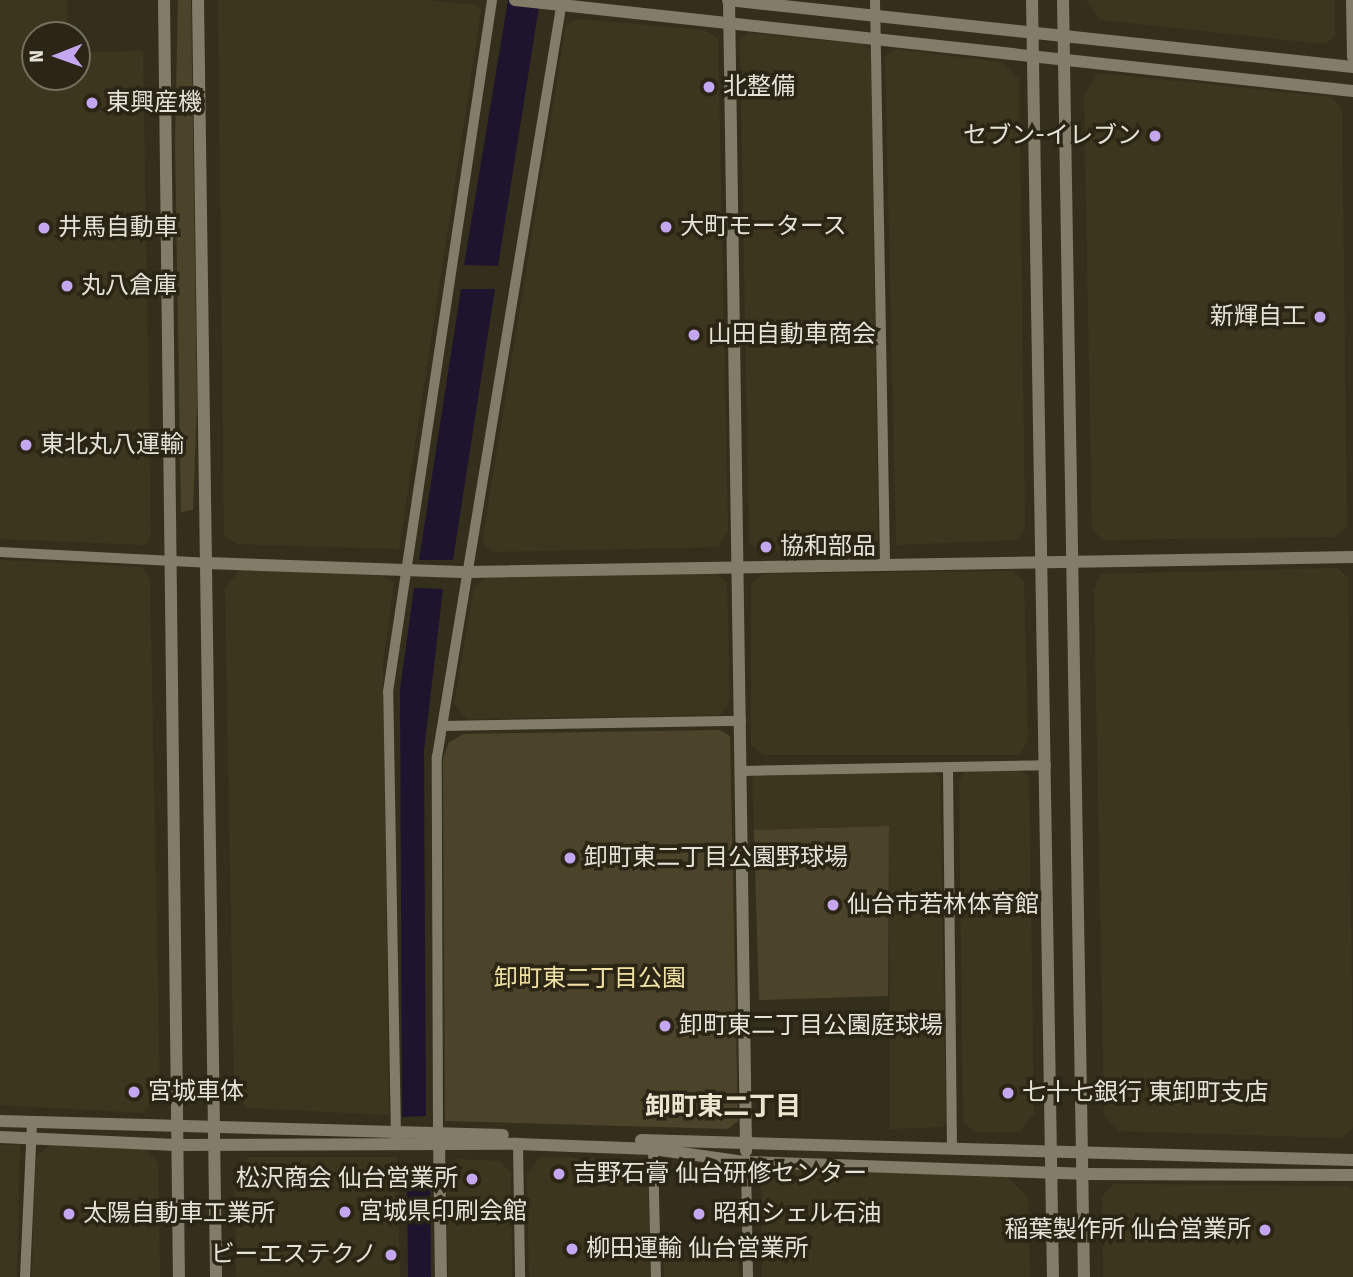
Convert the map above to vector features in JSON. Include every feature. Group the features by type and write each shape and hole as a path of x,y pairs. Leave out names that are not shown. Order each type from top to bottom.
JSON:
{"street":[{"path":"164,0 174,1124 178,1277"},
{"path":"198,0 216,1277"},
{"path":"396,1136 388,692 492,0"},
{"path":"515,0 1353,91"},
{"path":"748,1277 729,0 1353,67"},
{"path":"875,0 885,564"},
{"path":"1032,0 1054,1277"},
{"path":"1063,0 1084,1277"},
{"path":"1352,0 1353,57"},
{"path":"441,1277 437,757 559,3"},
{"path":"0,552 170,562 469,572 1353,557"},
{"path":"443,726 741,721"},
{"path":"742,771 1046,765"},
{"path":"948,768 952,1148"},
{"path":"0,1121 215,1125 518,1144 653,1149 746,1162 1051,1170 1083,1174 1353,1175"},
{"path":"25,1277 29,1139 32,1121"},
{"path":"0,1137 176,1145 396,1136"},
{"path":"439,1138 746,1143 1353,1160"},
{"path":"518,1144 520,1277"},
{"path":"653,1149 656,1277"}],"shaded area":[{"path":"0,0 67,0 67,21 21,21 21,91 91,91 91,52 143,51 151,535 145,545 0,539"},
{"path":"218,0 426,0 476,5 481,11 399,549 237,544 224,536"},
{"path":"508,0 540,0 498,266 464,265"},
{"path":"1086,0 1335,0 1335,36 1325,44 1100,20"},
{"path":"577,19 705,30 718,39 728,532 718,547 492,552 482,542 566,25"},
{"path":"748,33 863,44 871,51 878,538 873,548 760,551 749,542 740,41"},
{"path":"894,49 1002,62 1019,80 1025,529 1018,540 896,545 885,57"},
{"path":"1098,73 1332,97 1342,110 1347,527 1334,537 1102,540 1092,529 1084,95"},
{"path":"461,289 495,289 453,560 419,560"},
{"path":"0,560 143,567 150,580 160,1096 143,1113 0,1105"},
{"path":"1337,568 1348,577 1353,1127 1342,1138 1119,1131 1104,1115 1094,590 1101,574"},
{"path":"240,569 382,576 394,582 383,663 389,1115 248,1108 234,1095 225,588"},
{"path":"1012,571 1024,582 1028,740 1020,755 763,755 751,745 751,584 762,574"},
{"path":"716,573 727,583 730,701 720,715 467,719 454,704 474,587 485,578"},
{"path":"414,588 443,589 424,751 426,1116 402,1117 400,689"},
{"path":"1020,769 1029,777 1034,1113 1020,1132 975,1132 963,1122 959,781 965,771"},
{"path":"933,771 940,778 946,1120 943,1127 890,1129 889,826 754,830 752,778 760,772"},
{"path":"0,1145 20,1145 17,1277 0,1277"},
{"path":"48,1146 146,1149 158,1163 160,1277 32,1277 35,1158"},
{"path":"249,1157 397,1157 400,1277 236,1277 234,1170"},
{"path":"540,1157 636,1159 648,1174 650,1277 529,1277 527,1174"},
{"path":"457,1159 500,1161 511,1173 512,1277 448,1277 447,1166"},
{"path":"771,1169 1004,1174 1028,1197 1030,1277 762,1277 761,1177"},
{"path":"407,1182 430,1182 431,1277 408,1277"},
{"path":"1114,1184 1349,1186 1353,1190 1353,1277 1103,1277 1102,1196"},
{"path":"738,1260 739,1277 664,1277 664,1262"}],"green space":[{"path":"178,0 191,0 197,403 193,510 181,512 175,143"},
{"name":"卸町東二丁目公園","path":"720,730 730,736 738,1121 728,1129 445,1121 443,759 449,742 464,734"},
{"path":"889,826 888,996 759,1000 754,830"}],"place":[{"name":"北整備","path":"709,87"},
{"name":"東興産機","path":"92,103"},
{"name":"セブン-イレブン","path":"1155,136"},
{"name":"大町モータース","path":"666,227"},
{"name":"井馬自動車","path":"44,228"},
{"name":"丸八倉庫","path":"67,286"},
{"name":"新輝自工","path":"1320,317"},
{"name":"山田自動車商会","path":"694,335"},
{"name":"東北丸八運輸","path":"26,445"},
{"name":"協和部品","path":"766,547"},
{"name":"卸町東二丁目公園野球場","path":"570,858"},
{"name":"仙台市若林体育館","path":"833,905"},
{"name":"卸町東二丁目公園庭球場","path":"665,1026"},
{"name":"宮城車体","path":"134,1092"},
{"name":"七十七銀行 東卸町支店","path":"1008,1093"},
{"name":"吉野石膏 仙台研修センター","path":"559,1174"},
{"name":"松沢商会 仙台営業所","path":"472,1179"},
{"name":"宮城県印刷会館","path":"345,1212"},
{"name":"太陽自動車工業所","path":"69,1214"},
{"name":"昭和シェル石油","path":"699,1214"},
{"name":"稲葉製作所 仙台営業所","path":"1265,1230"},
{"name":"柳田運輸 仙台営業所","path":"572,1249"},
{"name":"ビーエステクノ","path":"391,1255"}],"district":[{"name":"卸町東二丁目","path":"723,1107"}]}
